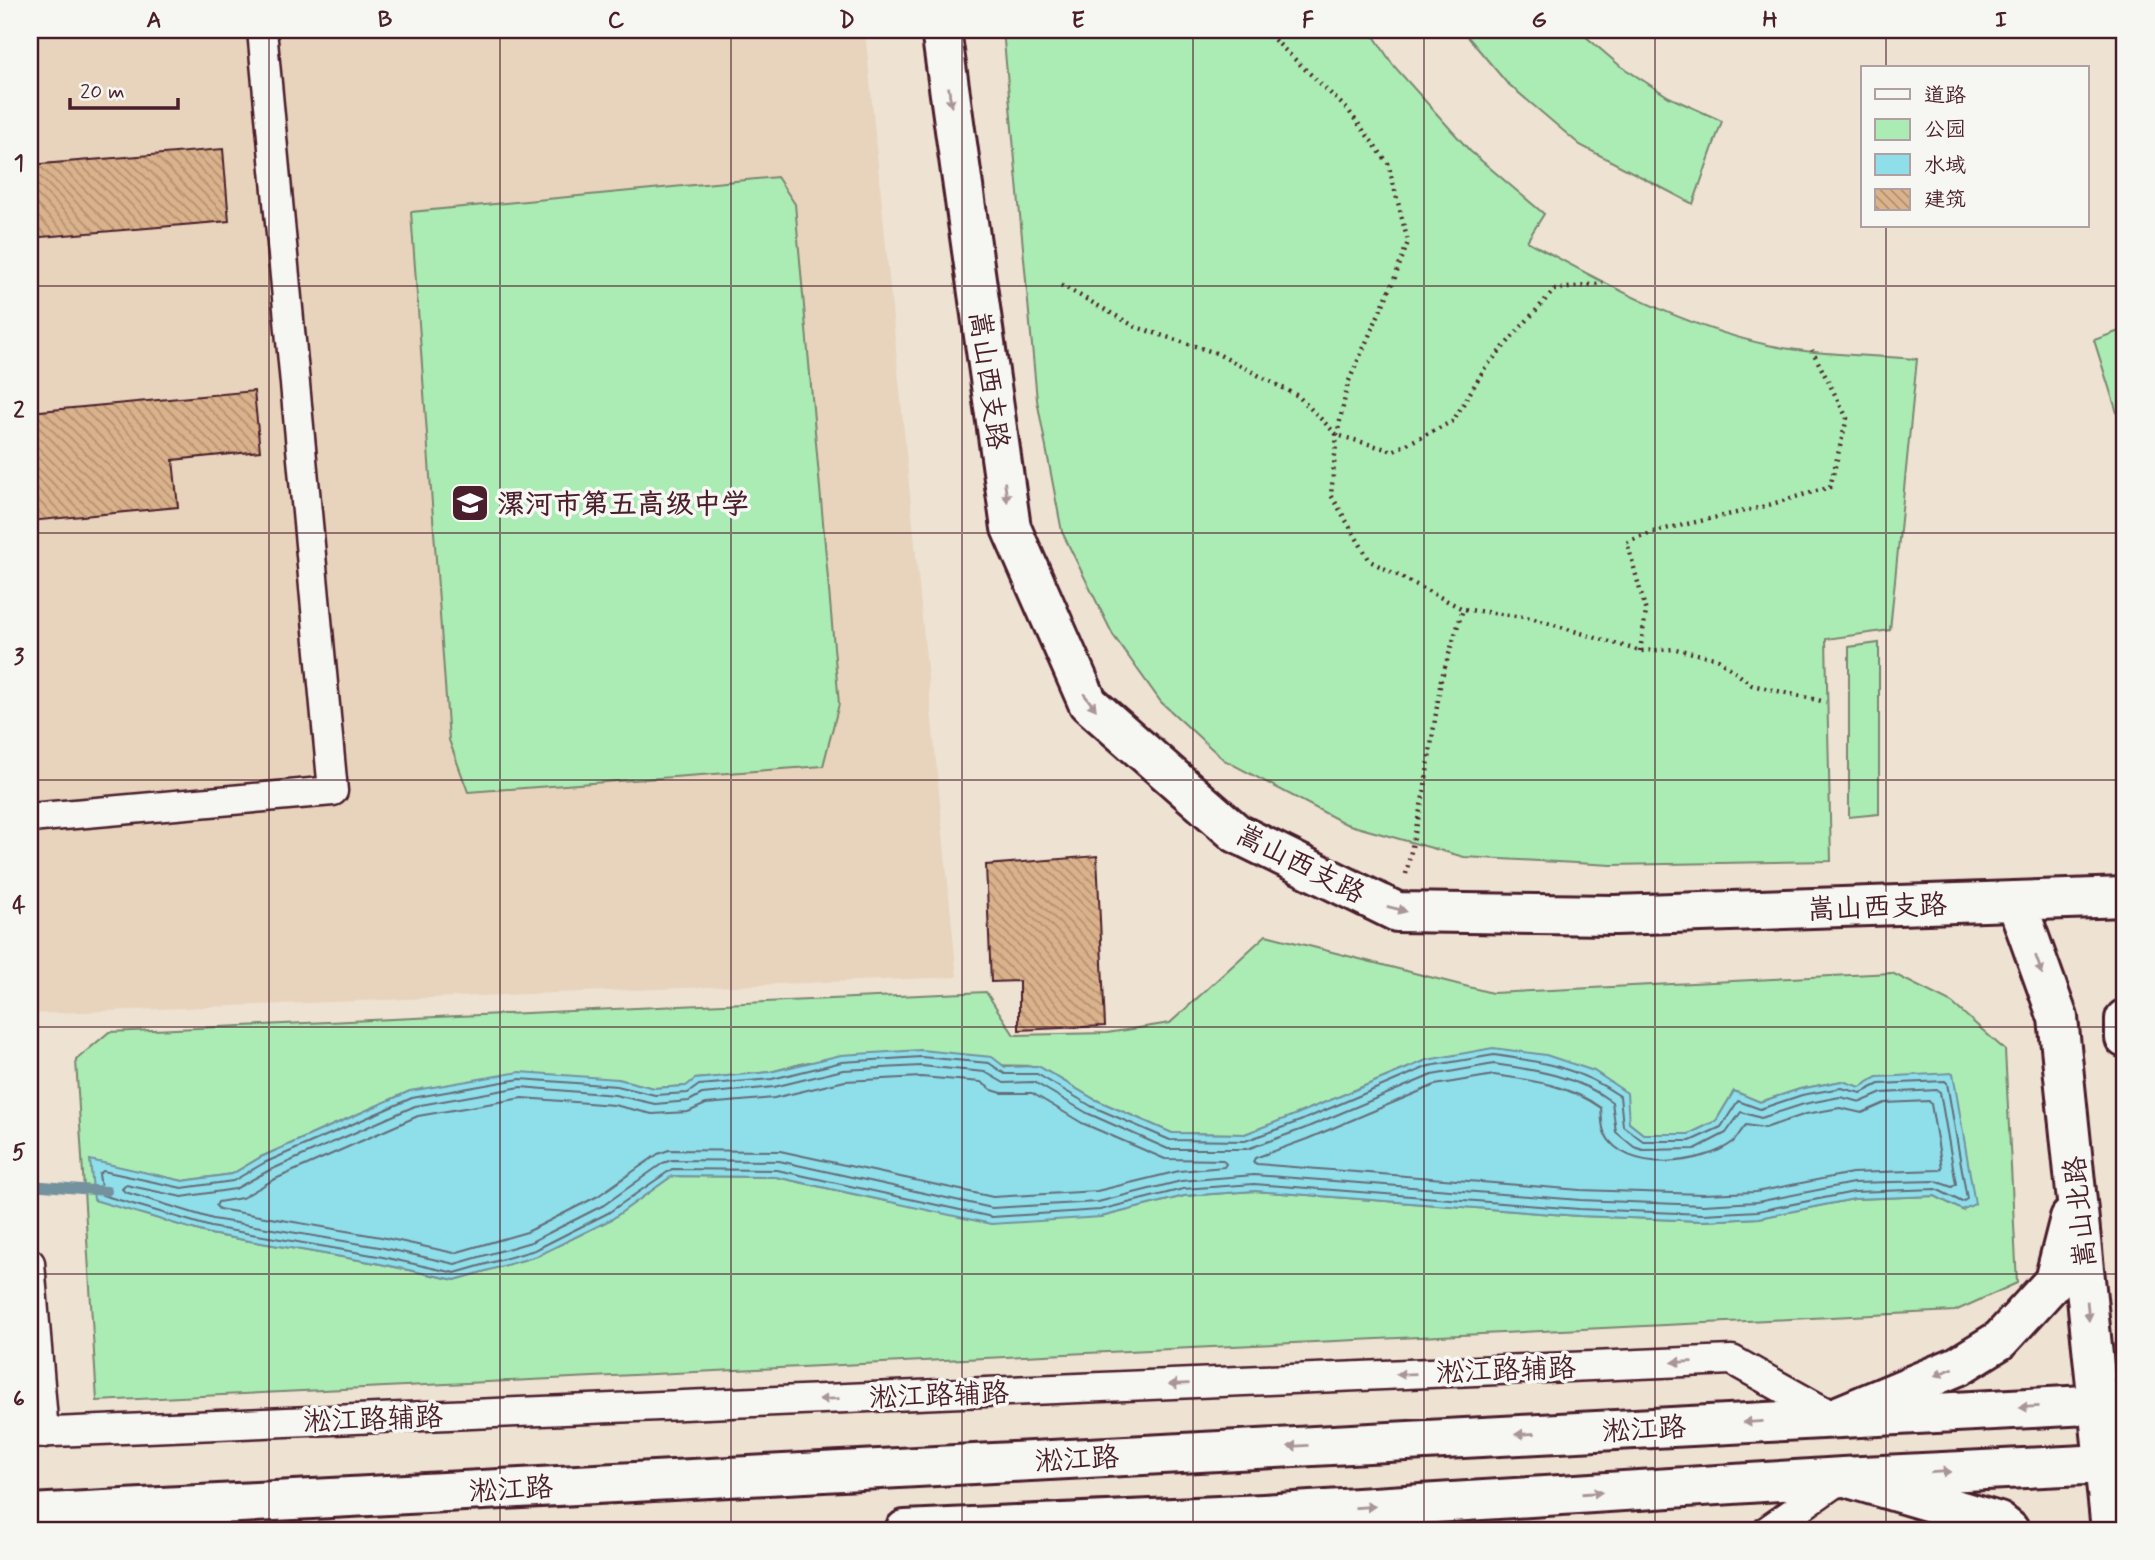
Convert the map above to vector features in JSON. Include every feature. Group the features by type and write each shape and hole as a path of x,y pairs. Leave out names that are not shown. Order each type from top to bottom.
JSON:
{"main road":[{"name":"嵩山西支路","path":"941,30 1011,528 1088,703 1236,832 1397,912 1615,915 2125,897"},
{"name":"嵩山北路","path":"2016,901 2058,1018 2077,1189 2111,1403 2114,1464 2111,1530"},
{"path":"2125,1019 2125,1038"},
{"path":"1834,1418 1958,1366 2000,1340 2054,1281 2077,1189"},
{"name":"淞江路","path":"30,1514 2111,1403"},
{"path":"905,1530 1263,1514 1843,1477 2114,1464"},
{"path":"1843,1477 1999,1521 2009,1530"}],"street":[{"path":"30,818 333,791 261,30"},
{"path":"30,1263 37,1433"},
{"name":"淞江路辅路","path":"37,1433 1732,1360 1834,1418"},
{"path":"1768,1530 1843,1477"}],"path":[{"path":"1264,30 1348,110 1388,163 1408,242 1348,383 1337,435 1331,495 1370,561 1463,609 1531,618 1640,651 1676,649 1718,659 1752,685 1826,702"},
{"path":"1061,285 1136,327 1216,353 1298,396 1337,435 1392,451 1453,421 1485,368 1554,290 1603,283"},
{"path":"1640,651 1646,612 1627,542 1656,531 1758,508 1830,486 1847,418 1812,351"},
{"path":"1397,912 1424,792 1441,680 1463,609"}],"shaded area":[{"name":"漯河市第五高级中学","path":"30,30 865,30 957,977 30,1014"}],"green space":[{"path":"1003,30 1370,30 1393,65 1470,151 1544,214 1527,241 1643,302 1736,337 1805,351 1917,359 1890,630 1826,639 1831,861 1612,865 1464,857 1346,824 1224,760 1161,702 1113,635 1062,532 1037,400"},
{"path":"1462,30 1578,30 1619,65 1669,97 1722,121 1693,204 1580,145 1506,82"},
{"path":"777,177 795,204 839,704 823,766 468,792 449,740 411,212"},
{"path":"2125,329 2125,438 2094,340"},
{"path":"1879,643 1879,814 1849,817 1849,647"},
{"path":"1266,935 1492,993 1892,973 1952,1003 2005,1050 2017,1283 1955,1311 97,1401 76,1060 109,1032 986,992 1014,1035 1107,1033 1170,1023","holes":["1427,1060 1629,1123 1643,1134 1689,1134 1716,1121 1734,1091 1760,1102 1800,1089 1842,1081 1860,1087 1877,1077 1962,1210 1935,1196 1854,1199 1759,1218 1703,1221 1579,1216 1255,1191 1184,1196 1101,1217 885,1201 776,1177 672,1176 612,1219 537,1256 455,1280 376,1263 210,1234 95,1200 91,1161 183,1181 232,1174 261,1157 410,1091 618,1079 654,1088 687,1086 695,1079 770,1072 808,1062 1038,1066 1094,1099 1172,1133 1245,1134"]}],"water":[{"path":"1493,1048 1546,1055 1594,1071 1627,1093 1629,1123 1643,1134 1689,1134 1716,1121 1734,1091 1760,1102 1800,1089 1842,1081 1860,1087 1877,1077 1953,1073 1975,1204 1962,1210 1935,1196 1854,1199 1759,1218 1703,1221 1579,1216 1255,1191 1184,1196 1101,1217 991,1224 776,1177 672,1176 612,1219 537,1256 455,1280 376,1263 210,1234 94,1200 90,1160 183,1181 232,1174 261,1157 410,1091 520,1072 618,1079 654,1088 686,1086 695,1079 770,1072 841,1055 921,1050 992,1057 1005,1067 1038,1066 1094,1099 1172,1133 1245,1134 1427,1060"}],"building":[{"path":"223,149 229,221 30,238 30,165"},
{"path":"254,391 260,451 173,460 178,507 30,521 30,412"},
{"path":"1097,856 1105,1026 1019,1030 1019,981 991,982 986,865"}],"waterway":[{"path":"30,1185 107,1191"}],"place":[{"name":"漯河市第五高级中学","path":"470,503"}]}
